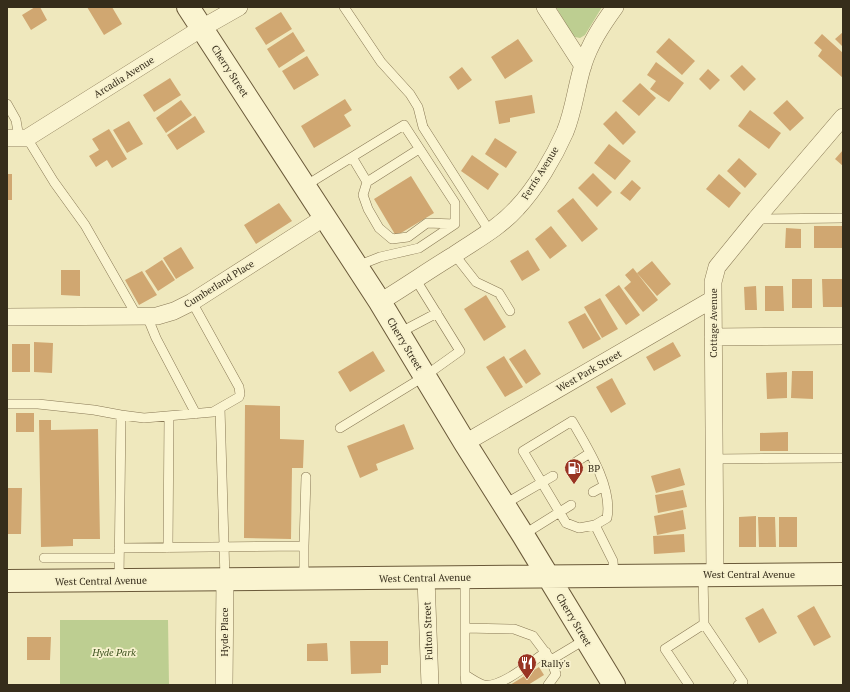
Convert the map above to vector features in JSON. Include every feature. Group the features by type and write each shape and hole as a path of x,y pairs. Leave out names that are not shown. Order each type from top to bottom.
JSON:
{"main road":[{"name":"Cherry Street","path":"188,7 380,302 614,685"},
{"name":"West Central Avenue","path":"7,582 843,574"}],"street":[{"name":"Arcadia Avenue","path":"17,138 239,7"},
{"path":"545,7 582,66"},
{"name":"Ferris Avenue","path":"380,302 490,232 526,198 556,150 565,131 571,113 582,66 592,42 616,7"},
{"name":"Cottage Avenue","path":"709,575 714,459 714,273 717,267 756,219 843,117"},
{"name":"Cumberland Place","path":"7,317 157,316 174,311 192,302 325,217"},
{"name":"West Park Street","path":"465,443 713,299"},
{"path":"713,337 843,336"},
{"name":"Fulton Street","path":"426,578 430,685"},
{"name":"Hyde Place","path":"224,685 225,579"}],"lane":[{"path":"344,7 382,62 410,94 418,107 423,127 490,232"},
{"path":"7,104 16,120 17,138 54,182 85,225 156,338 196,414"},
{"path":"305,186 404,125 455,203 455,224"},
{"path":"419,149 367,182 363,195 368,209 379,228 392,239 408,237 427,223 455,224"},
{"path":"352,157 367,182"},
{"path":"756,219 843,218"},
{"path":"356,266 380,257 419,248 455,224"},
{"path":"454,254 476,282 499,294 510,311"},
{"path":"340,428 425,376 460,351 416,280"},
{"path":"7,404 38,404 94,410 144,418 213,412 239,397 239,387 192,302"},
{"path":"399,333 437,313"},
{"path":"220,408 225,579"},
{"path":"119,580 121,415"},
{"path":"168,548 169,416"},
{"path":"572,421 596,462 604,486 609,509 607,518 596,525 579,528 566,523 542,482 523,450 572,421"},
{"path":"576,462 590,453"},
{"path":"714,459 843,458"},
{"path":"503,505 553,476"},
{"path":"304,579 306,477"},
{"path":"593,492 604,486"},
{"path":"523,535 571,505"},
{"path":"596,525 613,561 614,576"},
{"path":"119,548 304,546"},
{"path":"44,558 119,558"},
{"path":"709,575 704,624 742,682 738,685"},
{"path":"465,577 466,685"},
{"path":"689,685 665,649 704,624"},
{"path":"465,628 514,629 533,636 551,660 556,674 548,685"},
{"path":"551,660 586,639"},
{"path":"465,675 484,685 494,684 505,680 546,652"}],"green space":[{"path":"556,7 602,7 585,35 580,38 575,37 572,34"},
{"name":"Hyde Park","path":"60,620 168,620 169,685 60,685"}],"building":[{"path":"35,7 40,7 47,20 31,30 22,15"},
{"path":"87,7 112,7 122,24 104,35"},
{"path":"281,12 292,29 266,45 255,28"},
{"path":"293,32 305,51 279,68 267,49"},
{"path":"843,32 843,47 835,39"},
{"path":"822,34 843,53 843,78 818,56 822,50 814,43"},
{"path":"669,38 695,61 682,75 656,52"},
{"path":"518,39 533,61 505,79 491,57"},
{"path":"307,56 319,75 294,90 282,71"},
{"path":"656,62 684,83 669,102 650,89 656,81 647,75"},
{"path":"742,65 756,79 744,91 730,76"},
{"path":"462,67 472,80 458,90 449,77"},
{"path":"708,69 720,80 710,90 699,79"},
{"path":"170,78 181,95 154,112 143,95"},
{"path":"640,83 656,98 639,116 622,101"},
{"path":"532,95 535,113 510,118 510,122 499,124 495,101"},
{"path":"345,99 352,110 344,115 351,126 314,148 301,126"},
{"path":"181,100 192,115 166,133 156,118"},
{"path":"787,100 804,118 790,131 773,113"},
{"path":"750,110 781,133 769,149 738,126"},
{"path":"616,111 636,132 623,145 603,124"},
{"path":"195,116 205,132 177,150 167,135"},
{"path":"129,121 143,144 127,153 113,130"},
{"path":"109,129 127,159 112,168 107,160 96,167 89,156 99,150 92,139"},
{"path":"495,138 517,152 506,168 485,154"},
{"path":"609,144 631,161 615,180 594,163"},
{"path":"843,150 843,166 835,159"},
{"path":"472,155 499,174 488,190 461,171"},
{"path":"739,158 757,174 745,188 727,171"},
{"path":"593,173 612,192 597,207 578,188"},
{"path":"7,174 12,174 12,200 7,200"},
{"path":"719,174 741,193 729,208 706,189"},
{"path":"411,176 434,213 396,236 374,199"},
{"path":"632,180 641,188 630,201 620,193"},
{"path":"573,198 598,229 582,242 557,211"},
{"path":"279,203 292,221 256,244 244,225"},
{"path":"551,226 567,246 550,259 535,239"},
{"path":"814,226 843,226 843,248 814,248"},
{"path":"786,228 801,229 801,248 785,248"},
{"path":"181,247 194,268 176,279 163,258"},
{"path":"528,250 540,270 522,281 510,261"},
{"path":"162,260 175,280 158,291 145,271"},
{"path":"652,261 671,284 657,296 637,273"},
{"path":"633,268 658,300 643,312 624,288 631,282 625,275"},
{"path":"61,270 80,270 80,296 61,295"},
{"path":"142,271 157,295 139,305 125,280"},
{"path":"792,279 812,279 812,308 792,308"},
{"path":"822,279 842,279 842,307 823,307"},
{"path":"619,285 640,315 626,325 605,295"},
{"path":"756,286 757,310 745,310 744,287"},
{"path":"765,286 783,286 784,311 765,311"},
{"path":"486,295 506,327 484,341 464,309"},
{"path":"600,298 618,329 602,338 584,307"},
{"path":"585,313 601,339 583,349 568,322"},
{"path":"34,342 53,343 52,373 34,372"},
{"path":"673,342 681,356 654,371 646,357"},
{"path":"12,344 30,344 30,372 12,372"},
{"path":"525,349 541,374 526,384 509,359"},
{"path":"373,351 385,371 350,392 338,372"},
{"path":"504,356 523,387 505,397 486,367"},
{"path":"792,371 813,371 813,399 791,398"},
{"path":"787,372 787,398 767,399 766,373"},
{"path":"612,378 626,404 611,413 596,387"},
{"path":"245,405 280,406 280,439 304,440 303,468 292,468 291,539 244,538"},
{"path":"16,413 34,413 34,432 16,432"},
{"path":"39,420 51,420 51,430 98,429 100,539 73,539 73,546 41,547"},
{"path":"404,424 414,449 376,464 378,470 360,478 347,446"},
{"path":"788,432 788,451 760,451 760,433"},
{"path":"680,468 685,485 656,493 651,476"},
{"path":"7,488 22,488 21,534 7,534"},
{"path":"683,490 687,507 658,513 655,495"},
{"path":"683,510 686,529 657,535 654,516"},
{"path":"756,516 756,547 739,547 739,517"},
{"path":"758,517 775,517 776,547 759,547"},
{"path":"779,517 797,517 797,547 779,547"},
{"path":"684,534 685,552 654,554 653,536"},
{"path":"814,606 831,637 814,646 797,616"},
{"path":"763,608 777,633 759,643 745,618"},
{"path":"27,637 51,637 50,660 27,660"},
{"path":"350,641 388,641 388,665 381,665 381,673 351,674"},
{"path":"327,643 328,661 307,661 307,644"},
{"name":"Rally's","path":"539,667 544,675 528,685 510,685"}],"place":[{"name":"BP","path":"574,485"},
{"name":"Rally's","path":"527,680"}]}
